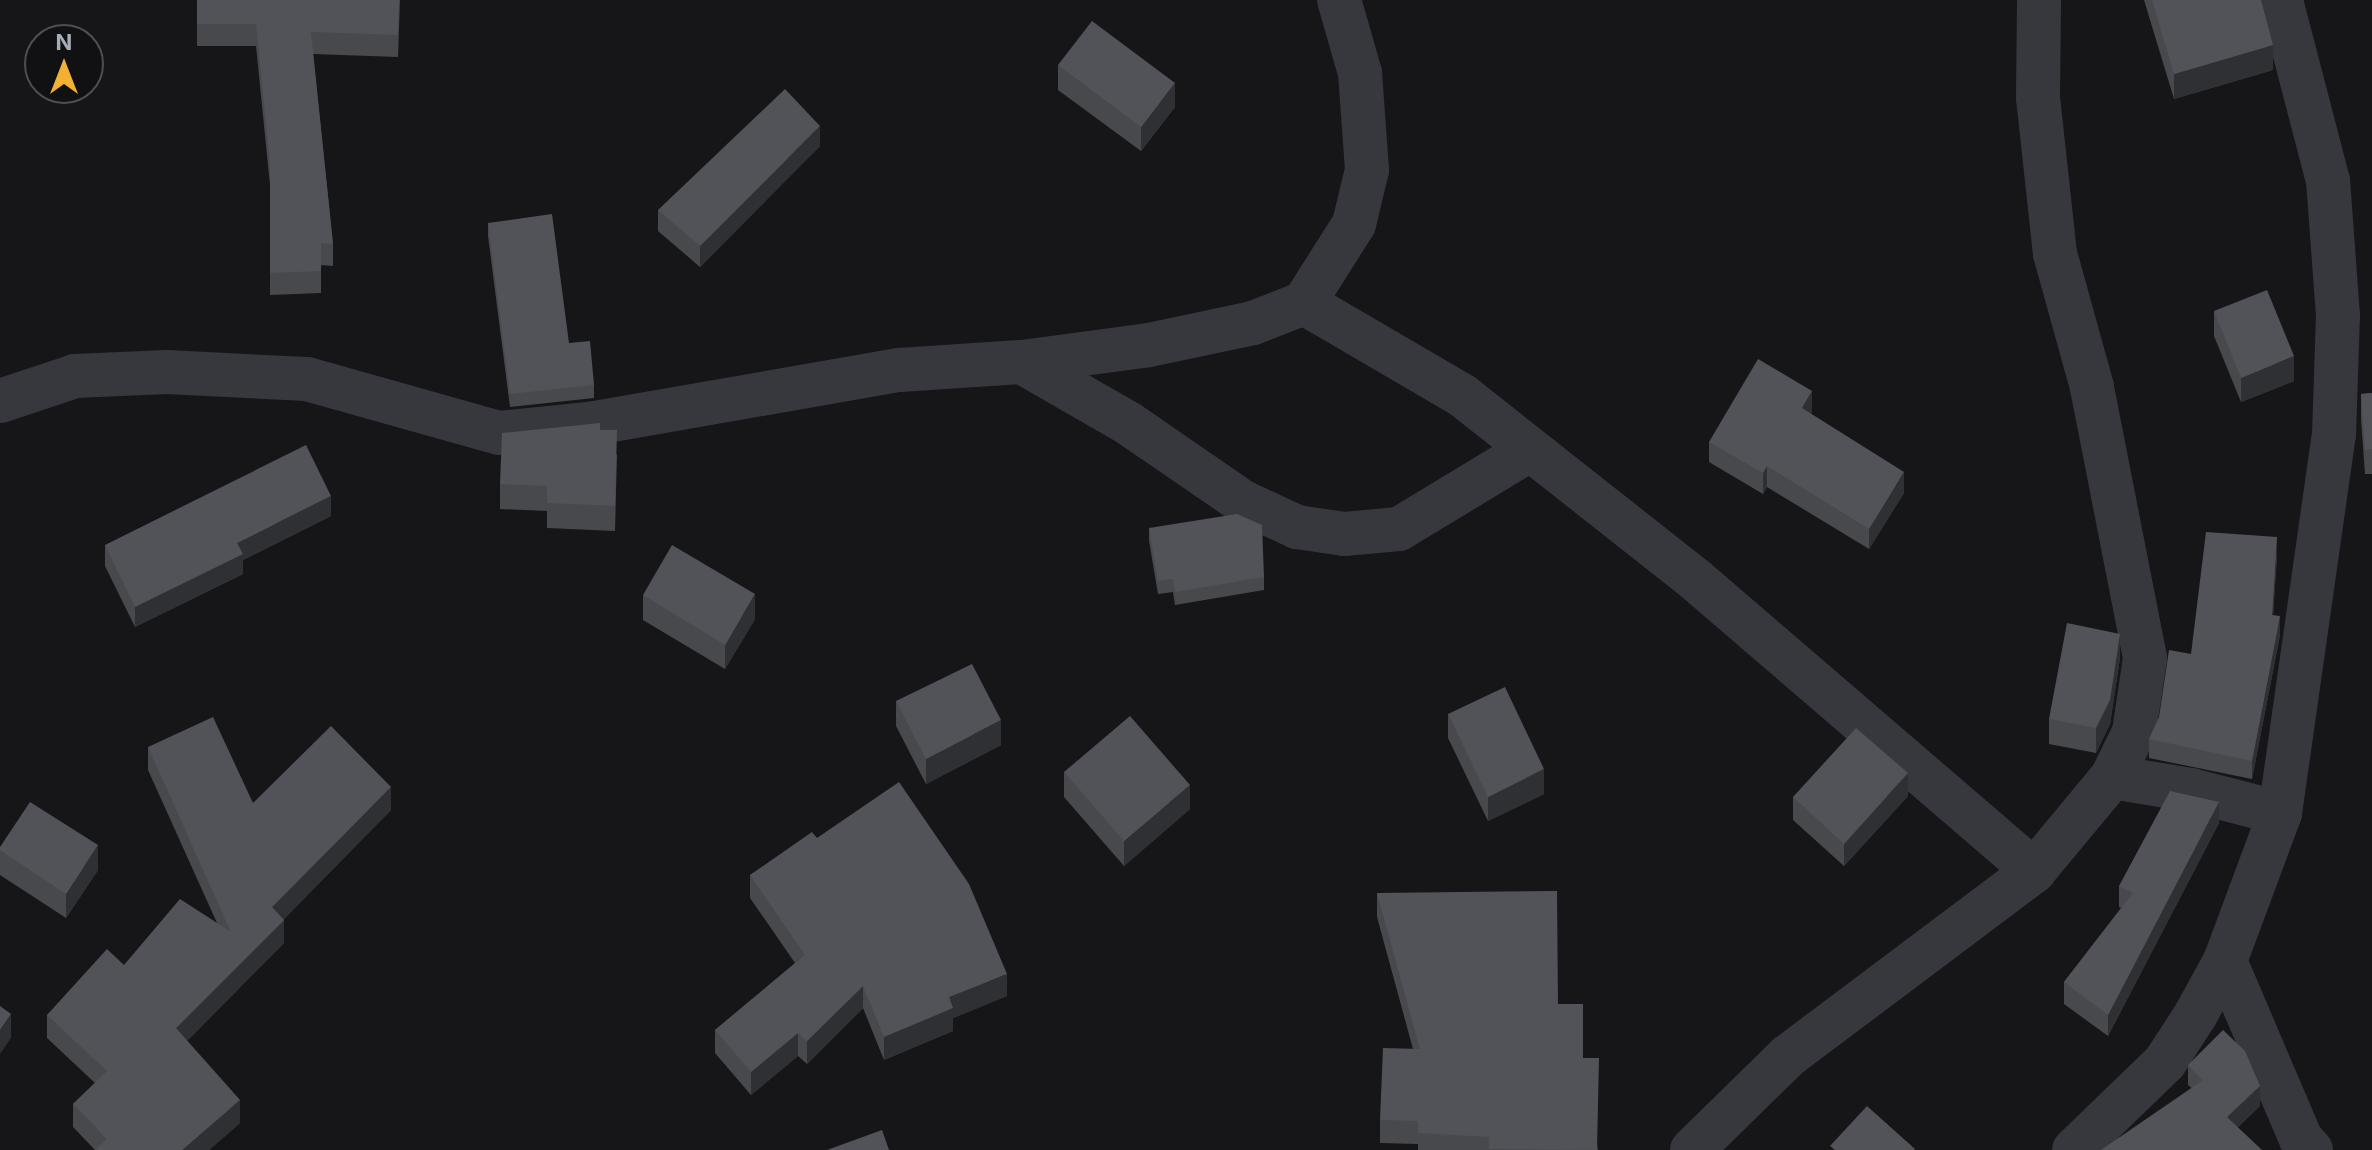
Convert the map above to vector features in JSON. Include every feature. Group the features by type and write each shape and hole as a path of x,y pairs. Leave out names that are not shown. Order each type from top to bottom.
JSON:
{"street":[{"path":"0,401 75,376 167,372 307,379 499,433 595,423 900,370 1022,362 1253,323 1304,303 1354,224 1367,170 1360,73 1339,0"},
{"path":"1692,1150 1788,1056 2034,871 2112,777 2134,732 2145,658 2092,387 2055,254 2038,98 2039,0"},
{"path":"2074,1150 2165,1062 2225,961 2280,813 2334,435 2338,316 2328,181 2281,0"},
{"path":"1304,303 1463,396 1528,451 1696,580 2034,871"},
{"path":"1022,362 1128,423 1243,502 1297,527 1344,534 1399,529 1528,451"},
{"path":"2112,777 2191,790 2280,813"},
{"path":"2225,961 2301,1139 2311,1150"}],"building":[{"path":"197,0 399,0 398,35 311,32 333,244 321,243 321,271 270,273 270,163 256,24 197,24"},
{"path":"2152,0 2261,0 2273,45 2174,74"},
{"path":"1092,21 1175,83 1141,127 1058,65"},
{"path":"785,89 820,126 700,246 658,210"},
{"path":"552,214 569,343 590,341 594,385 510,394 488,223"},
{"path":"2267,290 2294,356 2241,378 2214,311"},
{"path":"1758,359 1812,391 1802,408 1904,472 1869,529 1767,466 1763,473 1709,442"},
{"path":"2372,393 2372,449 2365,450 2361,394"},
{"path":"600,423 600,430 617,430 615,506 547,503 547,486 500,484 502,433"},
{"path":"306,445 331,496 237,543 243,554 135,607 105,545"},
{"path":"1237,514 1262,525 1264,577 1175,592 1173,579 1158,581 1149,528"},
{"path":"2206,532 2277,537 2272,615 2280,616 2252,761 2149,739 2159,717 2169,650 2191,654"},
{"path":"672,545 755,594 725,645 643,595"},
{"path":"2067,623 2120,634 2110,700 2096,728 2049,719"},
{"path":"972,664 1001,720 926,759 896,701"},
{"path":"1505,687 1544,769 1488,797 1448,714"},
{"path":"1130,716 1190,785 1124,841 1064,772"},
{"path":"213,717 253,803 331,726 391,787 272,907 284,920 176,1028 240,1100 182,1150 95,1150 107,1139 73,1104 107,1071 47,1015 107,949 124,965 180,899 231,932 148,747"},
{"path":"1856,728 1908,773 1844,844 1793,797"},
{"path":"899,782 969,884 1007,974 949,997 953,1008 884,1037 863,986 807,1041 798,1033 751,1072 715,1030 805,955 750,875 812,832 817,838"},
{"path":"2170,791 2219,802 2108,1015 2064,982 2133,893 2119,886"},
{"path":"30,802 98,845 66,894 0,850"},
{"path":"1557,891 1558,1004 1583,1004 1583,1058 1599,1058 1597,1150 1489,1149 1489,1137 1418,1133 1418,1121 1380,1120 1383,1048 1420,1049 1377,893"},
{"path":"0,1006 11,1014 0,1030"},
{"path":"2223,1030 2245,1051 2260,1086 2227,1117 2262,1150 2101,1150 2203,1080 2188,1065"},
{"path":"1867,1106 1915,1149 1835,1150 1830,1146"},
{"path":"882,1130 889,1150 827,1150"}]}
